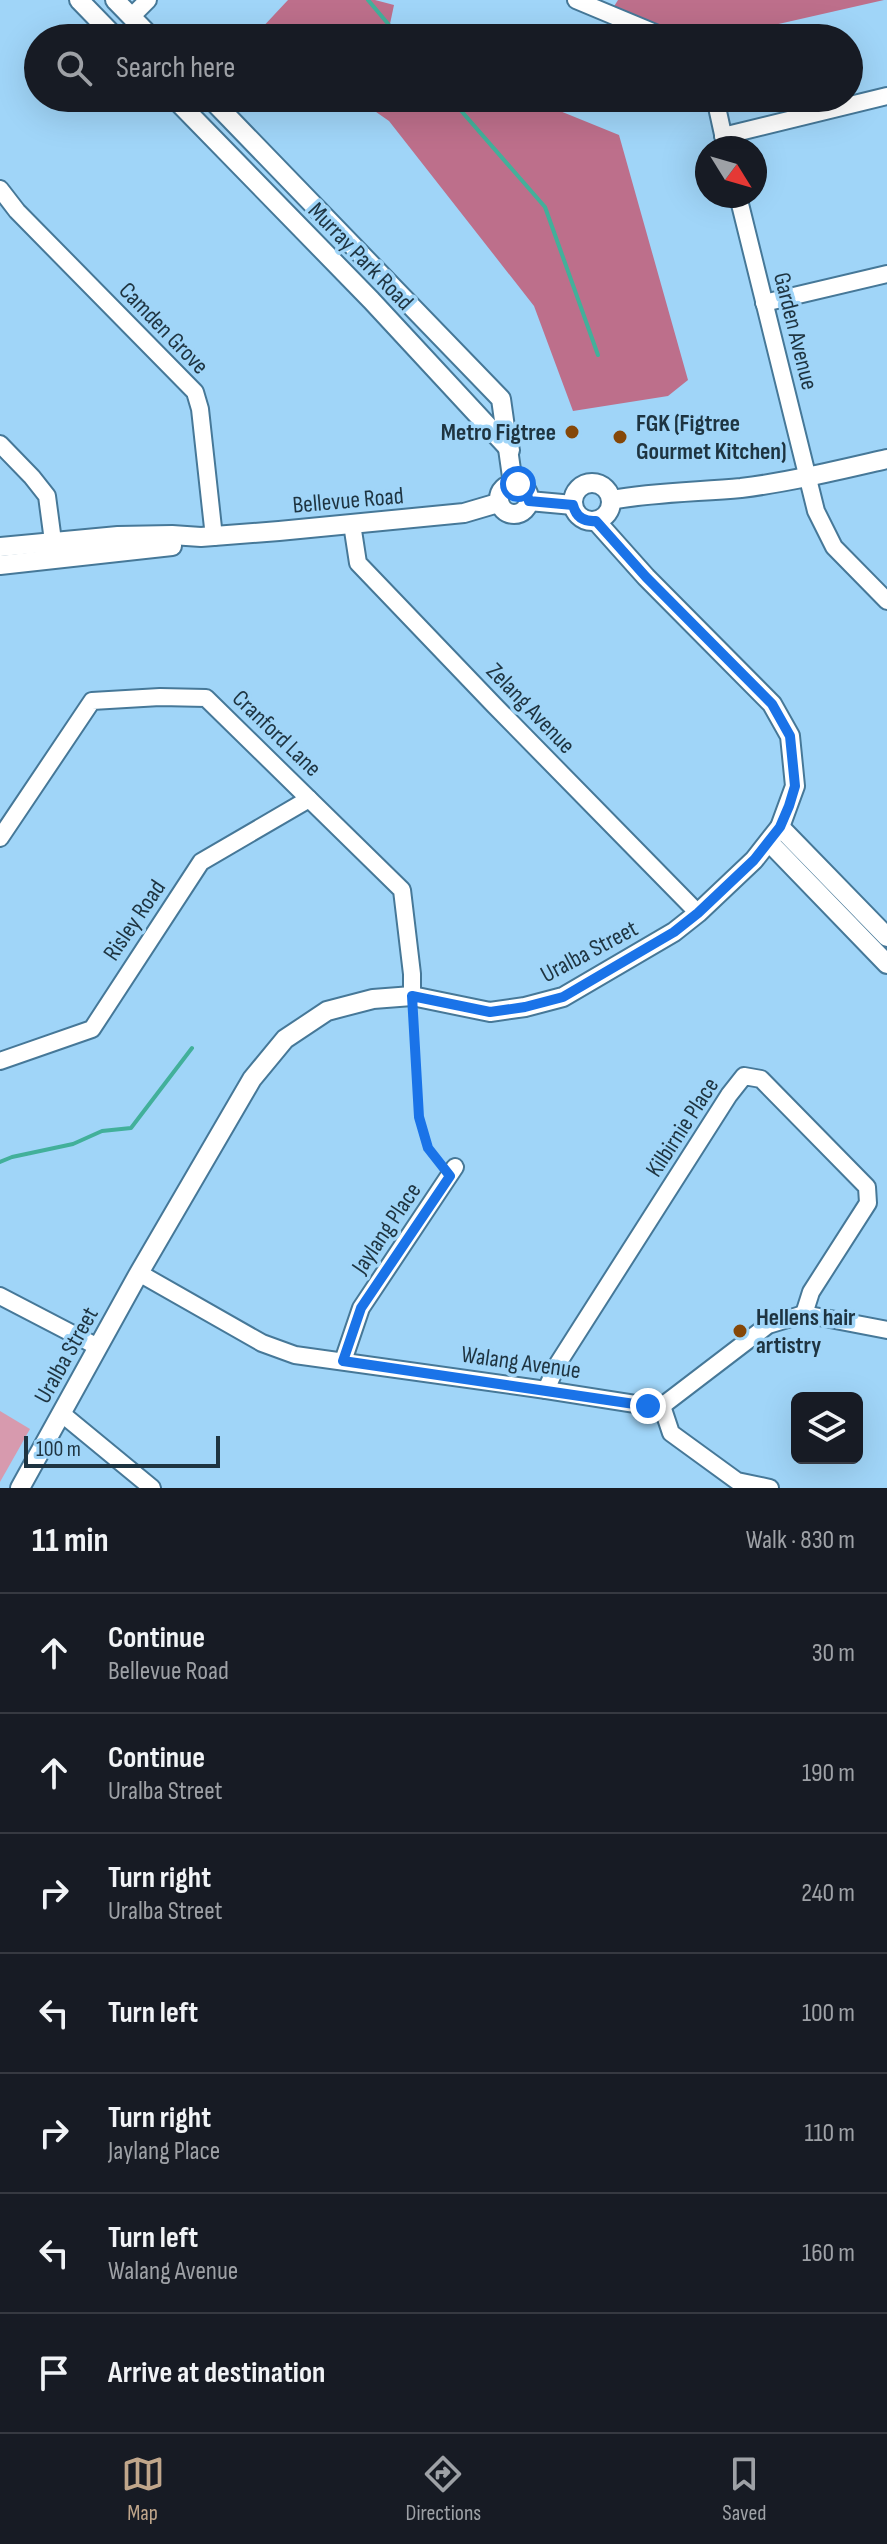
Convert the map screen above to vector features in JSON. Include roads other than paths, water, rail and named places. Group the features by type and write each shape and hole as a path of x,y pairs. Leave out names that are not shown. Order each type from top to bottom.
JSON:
{"street":[{"path":"79,0 102,24"},
{"path":"115,0 138,24"},
{"path":"131,17 148,0"},
{"path":"576,0 633,24"},
{"path":"863,103 887,96"},
{"name":"Murray Park Road","path":"188,112 371,300 510,450"},
{"name":"Murray Park Road","path":"223,112 501,399 513,484"},
{"path":"718,112 724,136"},
{"path":"746,136 831,112"},
{"name":"Camden Grove","path":"0,189 17,211 195,392 200,409 207,537"},
{"name":"Garden Avenue","path":"741,208 816,511 834,547 887,601"},
{"path":"764,303 887,274"},
{"path":"371,300 389,284"},
{"path":"0,444 47,496 53,541"},
{"path":"611,500 807,478 887,459"},
{"path":"513,484 525,488 529,501 519,513 506,511 498,503 503,489 513,484"},
{"path":"586,484 600,484 611,500 608,513 590,522 578,516 573,505 576,492 586,484"},
{"path":"529,501 573,505"},
{"name":"Bellevue Road","path":"0,547 145,536 207,537 464,513 498,503"},
{"name":"Uralba Street","path":"20,1488 139,1273 252,1079 285,1039 327,1011 373,999 412,996 490,1012 563,997 674,932 754,860 775,835 795,786 790,736 772,704 646,577 596,521"},
{"name":"Zelang Avenue","path":"352,524 358,563 698,913"},
{"name":"Bellevue Road","path":"0,565 177,545 207,537"},
{"name":"Cranford Lane","path":"0,838 5,820 92,701 206,698 402,890 412,996"},
{"name":"Risley Road","path":"0,1061 92,1029 201,862 309,799"},
{"path":"775,835 882,938 887,964"},
{"name":"Kilbirnie Place","path":"546,1390 557,1365 744,1076 761,1079 867,1187 868,1203 811,1292 804,1314"},
{"name":"Jaylang Place","path":"343,1361 361,1308 452,1172"},
{"name":"Walang Avenue","path":"139,1273 262,1343 295,1355 662,1406"},
{"path":"0,1296 98,1347"},
{"path":"770,1488 737,1481 671,1433 662,1406 768,1325 804,1314 887,1330"},
{"path":"61,1413 152,1488"}],"waterway":[{"path":"368,0 388,24"},
{"path":"462,112 545,207 598,355"},
{"path":"0,1162 73,1144 102,1131 131,1128 192,1048"}],"place":[{"name":"Metro Figtree","path":"572,432"},
{"name":"FGK (Figtree Gourmet Kitchen)","path":"620,437"},
{"name":"Hellens hair artistry","path":"740,1331"}]}
